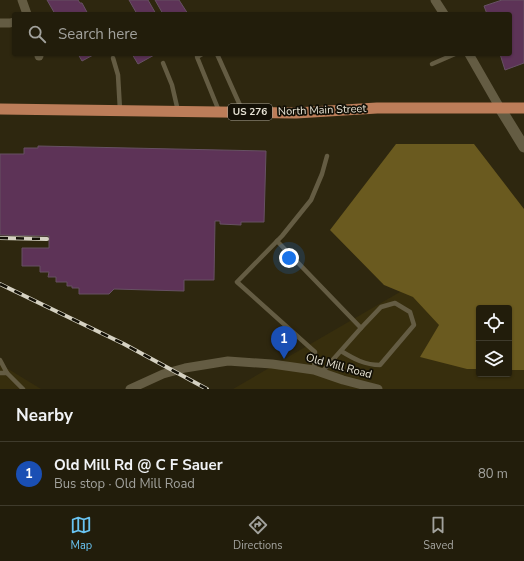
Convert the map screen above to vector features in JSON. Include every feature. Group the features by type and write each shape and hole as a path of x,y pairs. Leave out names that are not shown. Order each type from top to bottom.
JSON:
{"main road":[{"name":"North Main Street","path":"0,109 296,113 377,108 524,108"}],"street":[{"path":"22,0 26,12"},
{"path":"435,0 443,12"},
{"path":"0,23 12,22"},
{"path":"470,56 524,147"},
{"name":"Old Mill Road","path":"130,389 163,374 179,369 222,362 253,362 318,372 378,389"}],"lane":[{"path":"197,56 219,112"},
{"path":"217,56 243,112"},
{"path":"432,64 450,56"},
{"path":"113,58 118,75 120,110"},
{"path":"163,63 172,85 178,111"},
{"path":"318,372 315,352 237,282 277,240 311,200 322,174 327,156"},
{"path":"277,240 361,328"},
{"path":"318,372 341,351 380,307 395,303 410,312 414,325 380,365 372,365 355,360 341,351"},
{"path":"0,360 7,373 23,389"},
{"path":"0,372 7,373"}],"shaded area":[{"path":"396,144 474,144 524,209 524,370 512,370 512,305 476,305 476,369 467,369 420,357 439,325 413,297 384,285 330,230"},
{"path":"524,220 524,389 233,389"},
{"path":"0,364 41,389 0,389"}],"building":[{"path":"47,0 78,0 82,3 87,12 54,12"},
{"path":"129,0 148,0 155,12 136,12"},
{"path":"155,0 179,0 187,12 162,12"},
{"path":"502,0 524,0 524,63 505,70 501,56 512,56 512,12 486,12 484,6"},
{"path":"79,56 91,56 82,61"},
{"path":"133,56 152,56 138,64"},
{"path":"38,146 266,151 264,222 241,222 241,225 220,224 220,221 215,221 214,280 184,280 184,291 114,289 109,294 79,294 79,288 67,286 67,282 56,282 56,277 48,277 49,272 40,272 40,266 22,266 22,248 49,248 49,236 0,235 0,154 24,154 24,148 38,148"}],"railway":[{"path":"0,238 47,239"},
{"path":"0,284 124,344 207,389"}],"place":[{"name":"Old Mill Rd @ C F Sauer","path":"284,359"}]}
